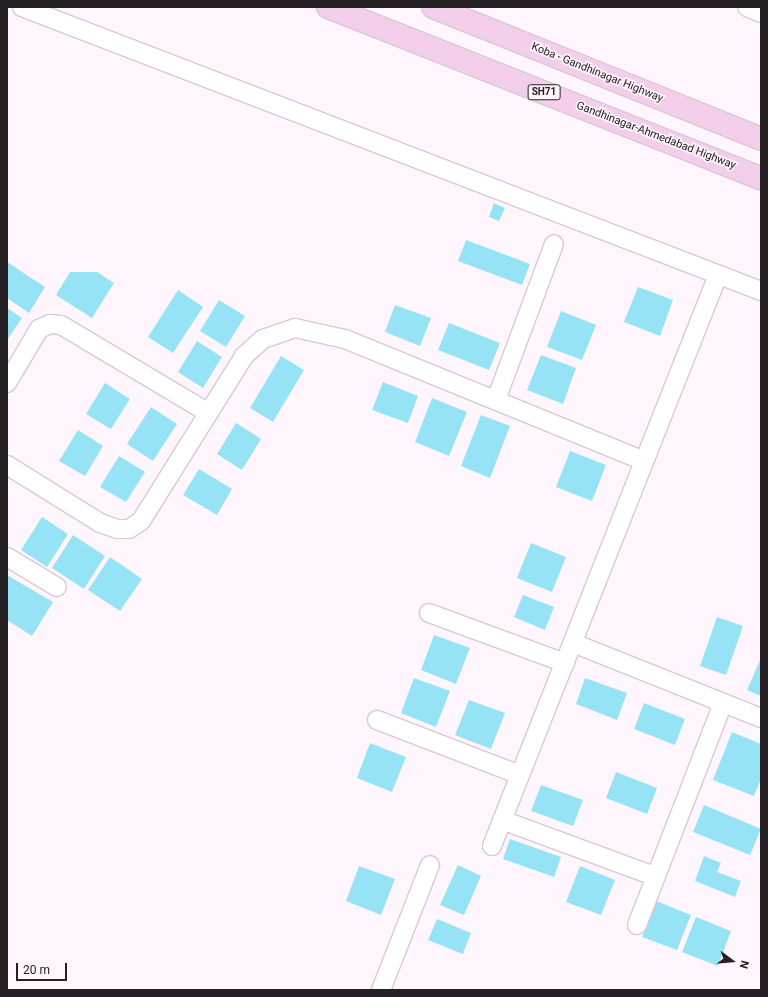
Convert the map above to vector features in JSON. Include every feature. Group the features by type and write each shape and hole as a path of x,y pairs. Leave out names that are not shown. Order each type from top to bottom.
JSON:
{"main road":[{"name":"Gandhinagar-Ahmedabad Highway","path":"328,7 761,178"},
{"name":"Koba - Gandhinagar Highway","path":"433,7 761,139"}],"street":[{"path":"22,7 761,291"},
{"path":"747,7 761,13"},
{"path":"496,400 554,244"},
{"path":"492,846 718,275"},
{"path":"7,382 39,329 50,324 61,325 207,412"},
{"path":"7,465 100,523 128,529 141,521 207,412 244,356 263,339 295,328 345,339 644,461"},
{"path":"7,557 56,587"},
{"path":"429,613 564,663"},
{"path":"573,643 761,718"},
{"path":"637,924 654,876 723,703"},
{"path":"377,720 520,776"},
{"path":"502,820 654,876"},
{"path":"381,990 430,865"}],"building":[{"path":"494,203 505,208 499,221 489,217"},
{"path":"466,240 530,264 522,285 458,261"},
{"path":"7,262 45,287 29,313 7,298"},
{"path":"70,272 97,272 114,283 92,318 56,295"},
{"path":"638,287 673,300 660,336 624,322"},
{"path":"178,290 203,307 173,353 148,337"},
{"path":"219,300 245,316 226,347 200,331"},
{"path":"395,305 431,318 420,346 385,332"},
{"path":"7,308 22,318 7,340"},
{"path":"561,311 596,325 582,360 547,347"},
{"path":"449,323 500,343 489,370 438,350"},
{"path":"197,341 222,357 203,388 178,372"},
{"path":"541,355 576,368 563,404 527,390"},
{"path":"281,356 304,370 273,422 250,408"},
{"path":"383,382 418,396 408,423 372,410"},
{"path":"105,383 130,399 111,429 86,414"},
{"path":"432,398 467,412 449,456 415,442"},
{"path":"151,407 177,424 153,461 127,444"},
{"path":"481,415 510,426 490,478 461,466"},
{"path":"236,423 261,439 242,470 217,454"},
{"path":"78,430 103,446 85,476 59,461"},
{"path":"570,451 606,465 592,501 556,487"},
{"path":"119,456 145,472 126,502 100,487"},
{"path":"199,469 232,489 217,515 183,495"},
{"path":"42,517 68,534 47,567 21,550"},
{"path":"73,535 105,556 84,589 52,568"},
{"path":"531,543 566,557 552,592 517,578"},
{"path":"110,557 142,579 120,611 88,590"},
{"path":"7,575 53,602 32,636 7,620"},
{"path":"523,595 554,607 545,630 514,617"},
{"path":"717,617 743,626 726,675 700,666"},
{"path":"434,635 470,648 456,684 421,670"},
{"path":"761,658 761,696 747,690"},
{"path":"414,678 450,691 436,727 401,713"},
{"path":"585,678 627,693 617,720 576,704"},
{"path":"469,700 505,713 491,749 455,735"},
{"path":"644,703 685,719 675,745 634,729"},
{"path":"732,732 761,744 761,779 754,796 713,780"},
{"path":"370,743 406,757 392,792 357,778"},
{"path":"616,772 657,788 647,814 606,798"},
{"path":"541,785 583,800 573,826 531,811"},
{"path":"704,805 761,829 750,855 693,832"},
{"path":"510,839 561,857 554,877 503,859"},
{"path":"704,856 721,863 717,872 741,881 735,897 695,881"},
{"path":"458,865 481,876 464,915 440,905"},
{"path":"359,866 395,879 381,915 346,901"},
{"path":"580,866 615,880 601,915 566,902"},
{"path":"656,901 691,915 677,950 642,937"},
{"path":"696,917 731,931 718,966 682,952"},
{"path":"437,919 471,933 463,954 428,940"}]}
